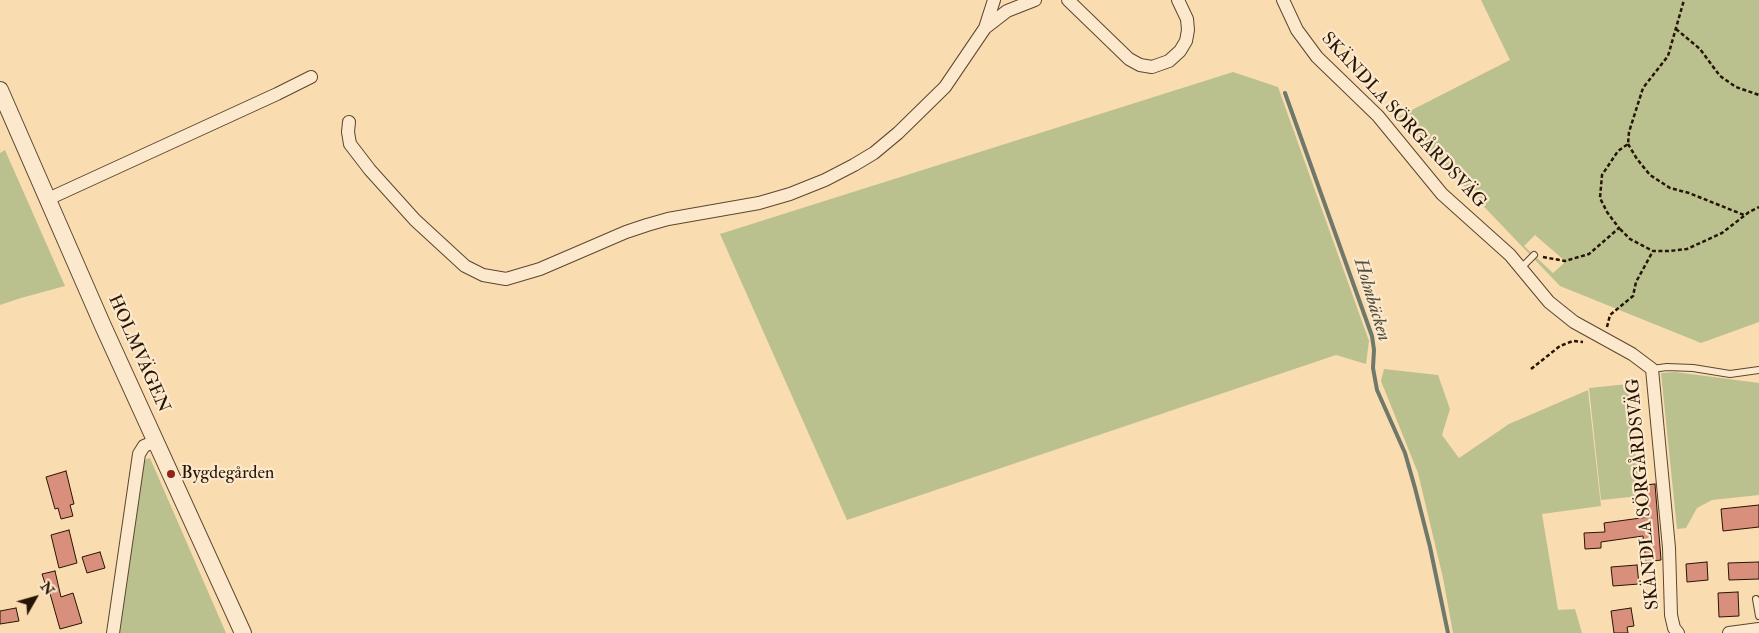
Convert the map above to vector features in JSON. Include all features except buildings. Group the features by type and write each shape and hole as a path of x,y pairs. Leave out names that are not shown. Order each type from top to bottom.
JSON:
{"street":[{"path":"349,122 350,144 376,177 415,220 465,266 483,276 506,279 540,269 626,232 647,225 668,219 758,203 807,188 842,172 885,144 936,97 954,75 985,28 994,0"},
{"path":"985,28 1006,11 1035,0"},
{"path":"1068,0 1129,59 1140,65 1152,67 1169,61 1180,51 1186,41 1187,19 1178,0"},
{"name":"SKÄNDLA SÖRGÅRDSVÄG","path":"1283,0 1302,38 1320,61 1378,116 1442,194 1504,249 1540,293 1557,310 1603,339 1632,354 1652,369 1669,548 1671,615 1674,628 1678,633"},
{"path":"48,199 311,77"},
{"name":"HOLMVÄGEN","path":"0,90 243,633"},
{"path":"113,633 139,454 144,446 156,441"},
{"path":"1729,633 1759,629"}],"lane":[{"path":"1521,268 1534,255"},
{"path":"1652,369 1667,367 1693,368 1730,374 1759,370"},
{"path":"1756,599 1759,616"}],"path":[{"path":"1684,0 1668,56 1643,88 1629,132 1628,144 1637,159 1650,174 1670,188 1689,193 1745,215"},
{"path":"1676,29 1700,49 1720,76 1736,87 1759,95"},
{"path":"1628,144 1618,151 1602,175 1600,198 1607,212 1619,228 1630,239 1652,251 1688,248 1722,232 1759,207"},
{"path":"1534,255 1565,261 1574,259 1589,254 1619,228"},
{"path":"1603,339 1610,315 1633,296 1636,282 1652,251"},
{"path":"1531,369 1560,346 1573,341 1584,342"}],"green space":[{"path":"1481,0 1759,0 1759,322 1701,343 1560,286 1398,117 1510,60","holes":["1535,235 1565,261 1553,273 1524,246"]},
{"path":"1233,72 1278,87 1369,341 1366,364 1336,355 847,520 720,234"},
{"path":"5,150 65,286 0,305 0,153"},
{"path":"1384,369 1438,375 1450,409 1442,435 1459,458 1509,424 1588,390 1601,506 1542,514 1558,610 1575,609 1582,633 1453,633 1443,578 1418,473 1381,381"},
{"path":"1675,372 1759,383 1759,495 1712,500 1697,508 1686,528 1677,529 1661,373"},
{"path":"1628,384 1640,496 1601,500 1589,388"},
{"path":"150,458 226,633 118,633 144,460"}],"waterway":[{"name":"Holmbäcken","path":"1285,93 1372,336 1374,350 1373,368 1377,390 1405,453 1430,547 1448,633"}],"place":[{"name":"Bygdegården","path":"171,474"}]}
